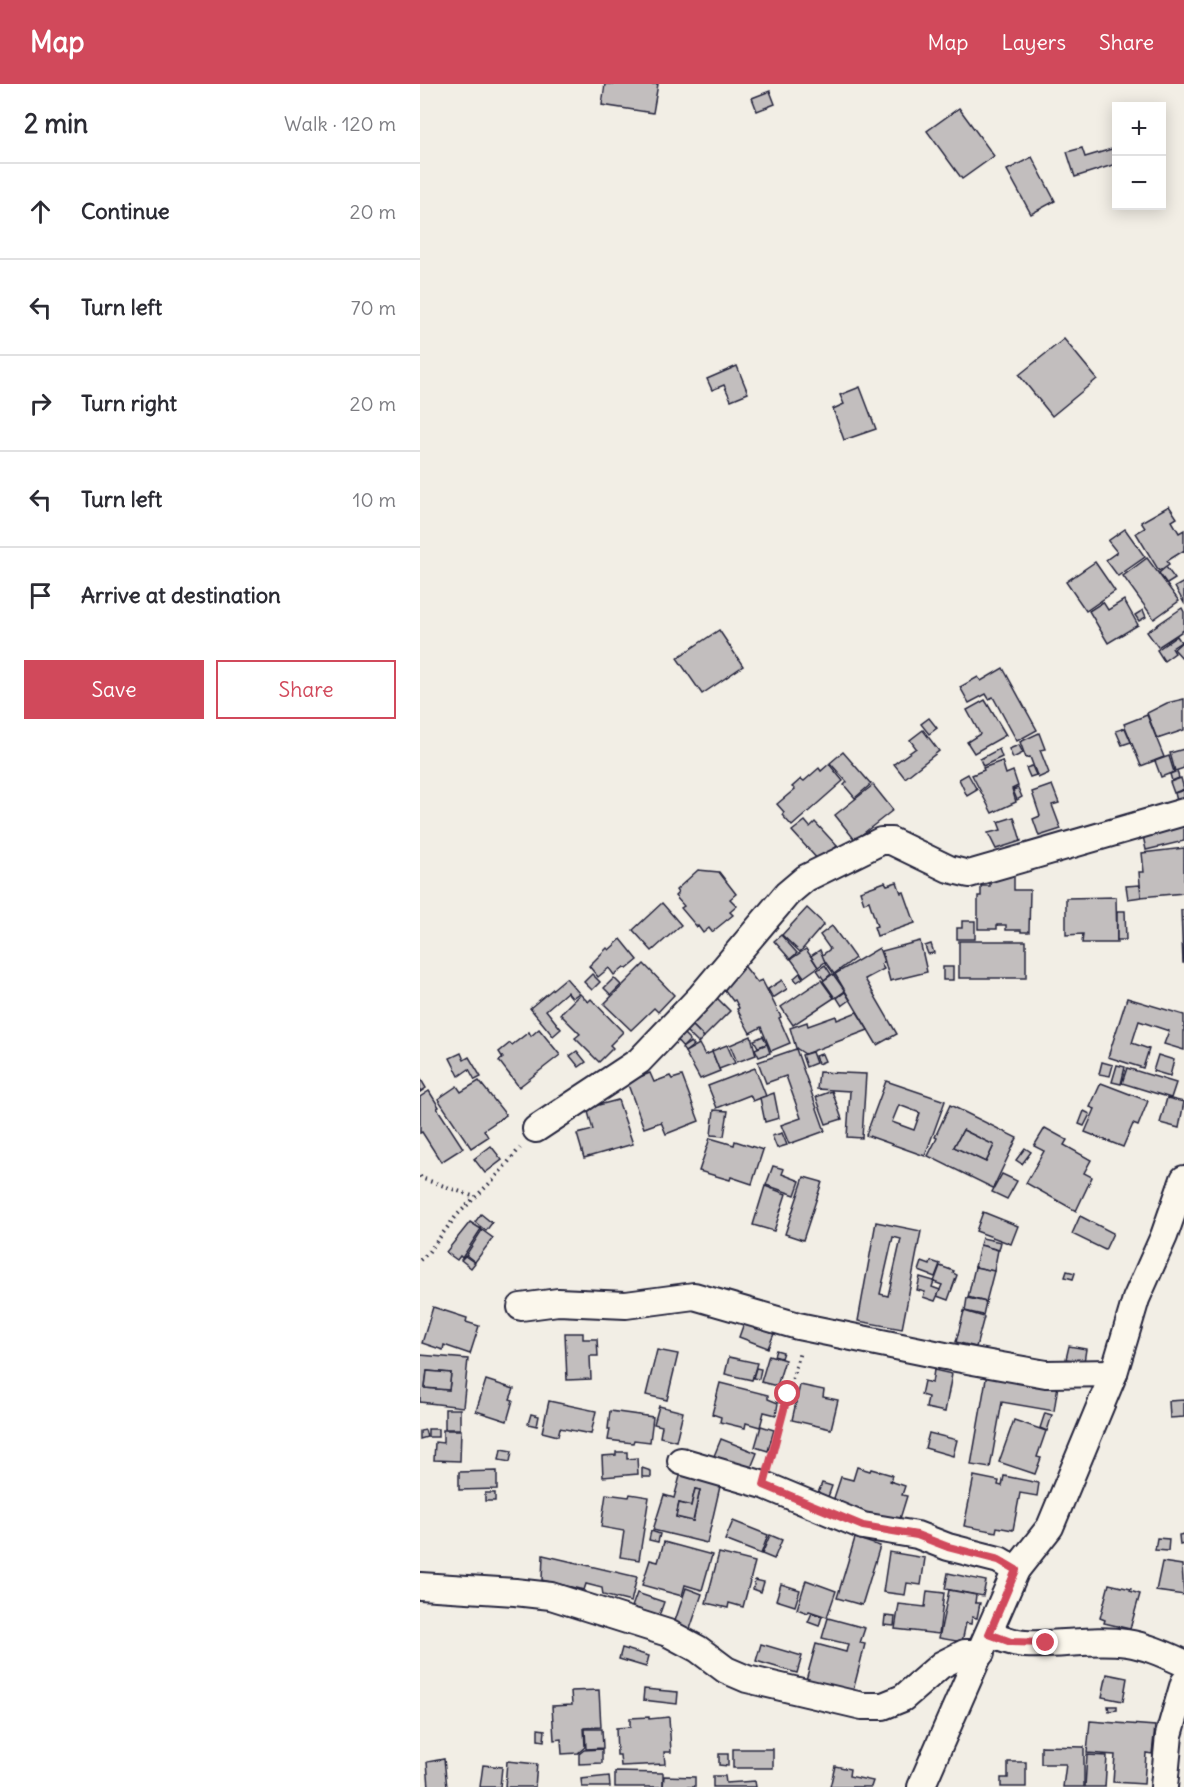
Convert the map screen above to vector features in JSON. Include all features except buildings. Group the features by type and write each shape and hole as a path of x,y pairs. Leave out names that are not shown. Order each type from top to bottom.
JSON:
{"street":[{"path":"536,1129 639,1061 701,996 787,894 806,878 881,841 891,841 949,868 969,874 1184,812"},
{"path":"921,1787 1016,1570 1050,1527 1114,1373 1136,1299 1164,1236 1184,1179"},
{"path":"521,1307 558,1302 626,1305 694,1296 806,1328 945,1356 1046,1374 1114,1373"},
{"path":"681,1461 764,1485 863,1526 917,1535 948,1547 999,1560 1016,1570"},
{"path":"420,1586 551,1596 668,1633 698,1649 726,1670 747,1679 862,1706 883,1706 903,1698 941,1665 985,1643 1106,1641 1128,1643 1153,1649 1184,1664"},
{"path":"1164,1787 1169,1735 1184,1683"}],"path":[{"path":"420,1260 457,1215 494,1179 536,1129"},
{"path":"420,1176 475,1197"},
{"path":"764,1485 806,1328"}],"route":[{"path":"788,1394 764,1485 863,1526 917,1535 948,1547 999,1560 1016,1570 989,1634 1011,1642 1046,1643"}]}
